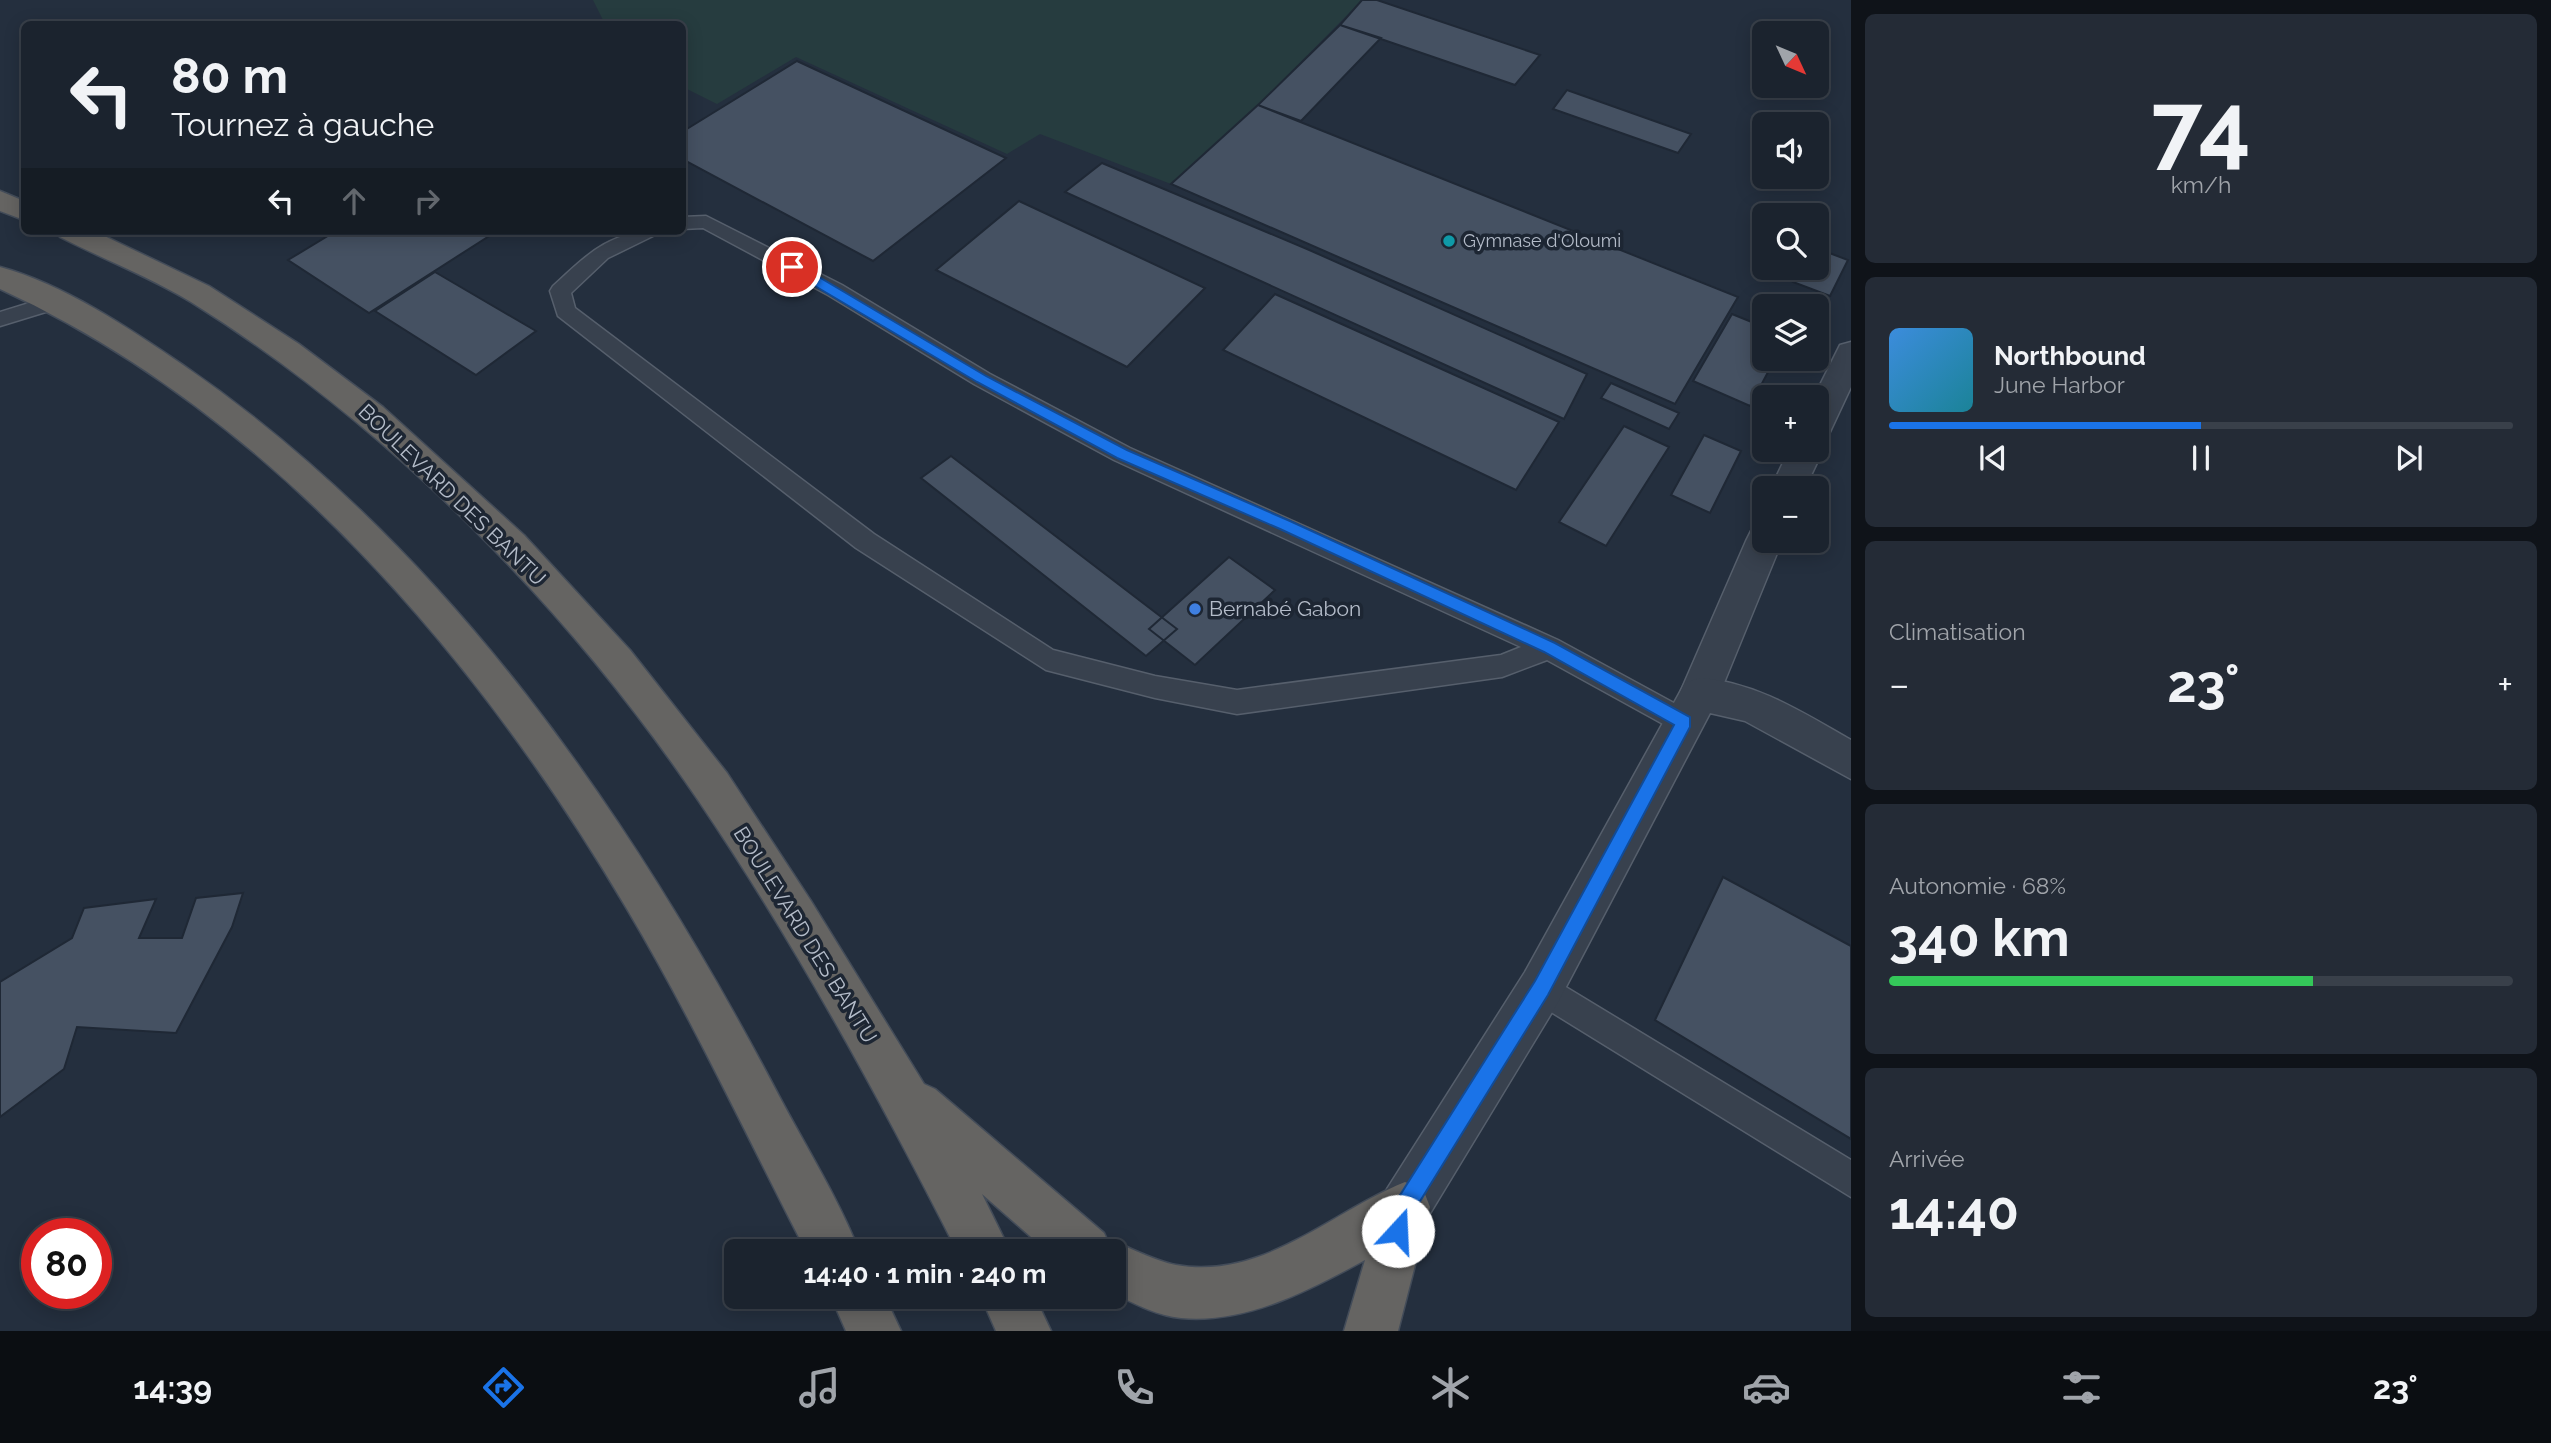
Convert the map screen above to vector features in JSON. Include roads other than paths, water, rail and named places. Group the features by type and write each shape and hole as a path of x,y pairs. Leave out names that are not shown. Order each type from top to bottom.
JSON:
{"highway":[{"path":"0,200 21,210"},
{"name":"BOULEVARD DES BANTU","path":"78,235 198,293 288,352 371,415 512,545 616,661 712,786 902,1092 978,1239"},
{"path":"0,277 55,302 128,342 207,399 288,465 423,598 528,724 614,848 695,987 827,1239"},
{"path":"902,1092 1072,1239"},
{"path":"1126,1272 1180,1292 1240,1290 1324,1254 1405,1207"},
{"path":"1371,1331 1405,1207"},
{"path":"863,1309 874,1331"},
{"path":"1013,1309 1024,1331"}],"street":[{"path":"1829,400 1851,353"},
{"path":"1405,1207 1541,988 1691,709 1759,553"},
{"path":"1691,709 1720,695 1746,704 1851,761"}],"lane":[{"path":"686,223 706,222 835,290 982,379 1122,454 1285,525 1549,648 1691,709"},
{"path":"639,235 601,253 560,291 565,311 865,541 1046,659 1156,687 1237,702 1502,666 1549,648"},
{"path":"0,319 55,302"},
{"path":"1541,988 1851,1180"}],"place":[{"name":"Gymnase d'Oloumi","path":"1449,241"},
{"name":"Bernabé Gabon","path":"1195,609"}]}
